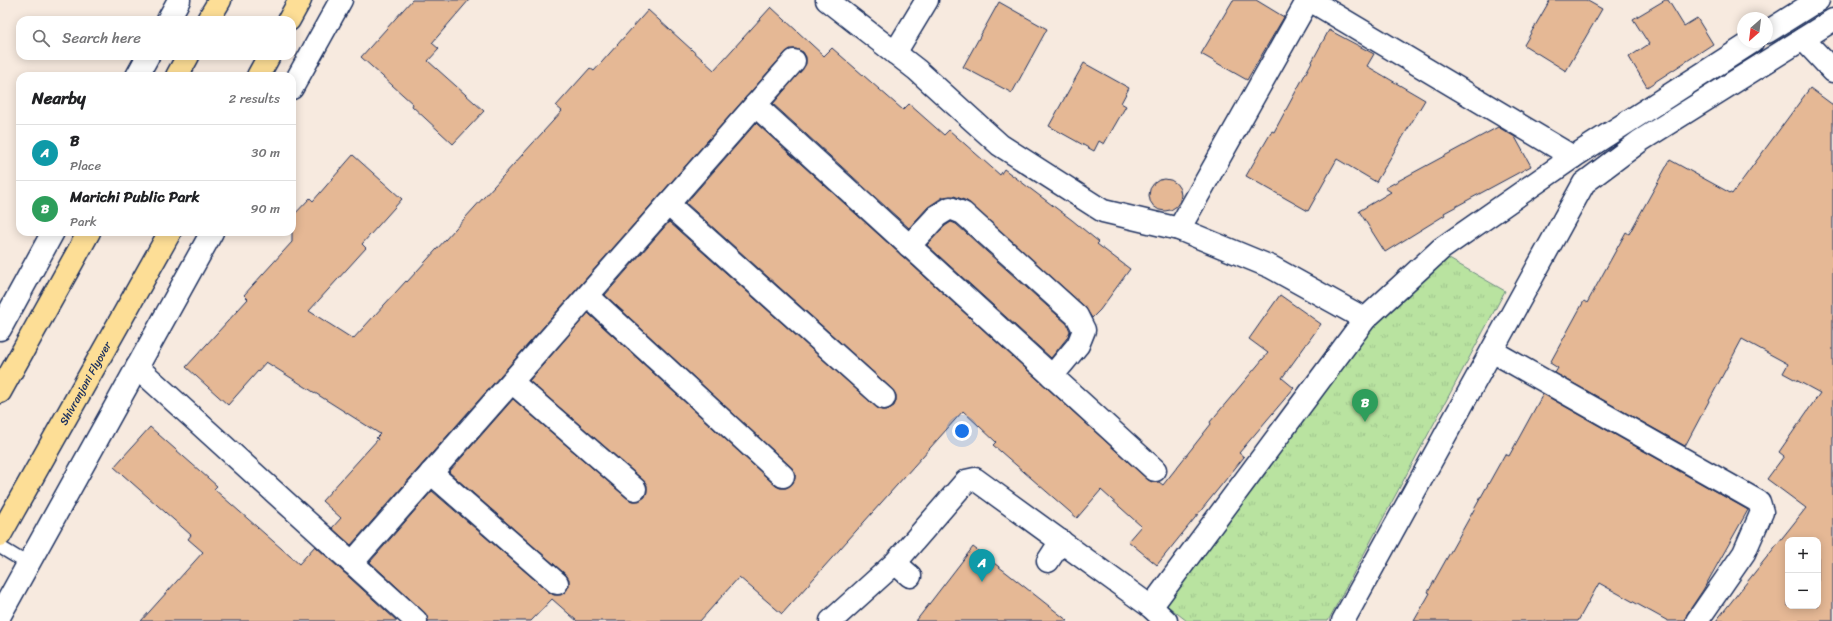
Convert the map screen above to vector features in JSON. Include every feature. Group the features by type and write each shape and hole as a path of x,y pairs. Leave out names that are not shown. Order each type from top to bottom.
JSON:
{"main road":[{"path":"210,16 220,0"},
{"path":"291,16 300,0"},
{"path":"179,72 186,60"},
{"path":"260,72 267,60"},
{"path":"0,392 88,236"},
{"name":"Shivranjani Flyover","path":"0,535 168,236"}],"street":[{"path":"296,81 341,0"},
{"path":"827,0 895,53 1000,144 1103,211 1179,229 1271,267 1365,319"},
{"path":"895,53 927,0"},
{"path":"1179,229 1309,0 1573,157"},
{"path":"1773,28 1818,0"},
{"path":"1343,621 1584,184 1640,141 1833,20"},
{"path":"1803,39 1833,71"},
{"path":"831,621 903,570 966,481 975,479 1158,614 1365,319 1441,249 1573,157 1743,48"},
{"path":"139,72 146,60"},
{"path":"352,563 794,61"},
{"path":"755,105 1155,470"},
{"path":"668,204 884,398"},
{"path":"909,246 936,216 950,208 963,213 1072,310 1077,316 1084,330 1078,345 1052,376"},
{"path":"0,329 51,236"},
{"path":"0,615 210,236"},
{"path":"588,296 783,476"},
{"path":"1492,351 1759,502 1762,512 1744,552 1697,621"},
{"path":"137,367 416,621"},
{"path":"512,382 635,489"},
{"path":"432,473 556,583"},
{"path":"1048,561 1061,541"}],"lane":[{"path":"0,547 28,564"}],"green space":[{"path":"1444,256 1505,291 1328,621 1187,621 1160,600 1371,323"}],"building":[{"path":"412,0 469,0 432,43 439,49 428,61 484,111 453,144 412,106 413,104 361,57"},
{"path":"1233,0 1256,0 1284,17 1247,80 1201,54"},
{"path":"1550,0 1586,0 1602,9 1566,71 1524,45"},
{"path":"1665,0 1668,0 1684,26 1697,18 1713,44 1647,87 1629,57 1649,44 1633,19"},
{"path":"999,2 1047,29 1012,93 963,67"},
{"path":"771,7 824,56 832,48 903,110 909,104 944,135 949,130 1000,175 1004,169 1072,220 1099,242 1097,244 1130,269 1100,310 1092,318 1085,307 967,201 954,196 943,197 928,207 909,228 773,104 806,64 806,57 803,52 796,49 790,49 351,545 332,528 341,518 322,501 378,439 376,438 380,434 266,362 228,405 186,367 248,299 244,295 292,242 292,236 296,236 296,213 310,198 313,201 353,155 402,199 362,244 366,248 309,311 353,339 406,281 407,282 562,111 556,106 590,68 594,71 648,10 714,70"},
{"path":"1329,30 1374,54 1367,66 1425,100 1376,182 1337,159 1308,211 1246,176 1272,131 1274,132"},
{"path":"1084,63 1129,88 1121,103 1126,106 1104,144 1099,141 1094,151 1049,126"},
{"path":"1810,88 1833,105 1833,621 1716,621 1806,508 1767,479 1784,456 1779,452 1820,393 1783,373 1788,364 1742,339 1685,446 1555,373 1558,368 1550,363 1584,301 1587,303 1626,232 1629,234 1670,160 1732,194"},
{"path":"756,123 1152,482 1159,482 1163,485 1211,424 1210,422 1268,353 1249,339 1280,295 1321,324 1282,378 1294,388 1239,453 1244,457 1157,565 1128,541 1141,526 1101,490 1077,518 993,445 996,442 963,411 782,614 739,577 700,621 577,621 552,599 531,621 428,621 424,612 370,562 432,491 549,592 554,595 561,595 569,586 569,579 565,574 449,472 513,399 627,498 632,501 639,501 645,497 647,485 643,480 529,381 588,313 775,485 780,488 786,488 792,484 795,479 795,473 791,467 605,295 669,222 876,407 881,410 887,410 894,406 896,395 892,389 686,203"},
{"path":"1498,127 1515,137 1531,166 1444,213 1445,215 1385,252 1359,211 1391,192 1385,188"},
{"path":"1162,179 1168,179 1177,183 1181,195 1177,207 1168,211 1162,211 1153,207 1149,198 1149,192 1153,183"},
{"path":"951,222 956,224 1067,324 1070,331 1067,338 1051,358 927,245 945,226"},
{"path":"1543,394 1748,510 1703,590 1687,614 1685,621 1668,621 1599,583 1578,621 1414,621 1430,593 1428,592 1505,454 1509,456"},
{"path":"150,427 217,486 214,489 299,564 315,546 397,621 141,621 203,552 188,539 191,535 114,467"},
{"path":"973,547 1007,573 1068,621 916,621"}],"place":[{"name":"Marichi Public Park","path":"1365,422"},
{"name":"B","path":"982,582"}]}
